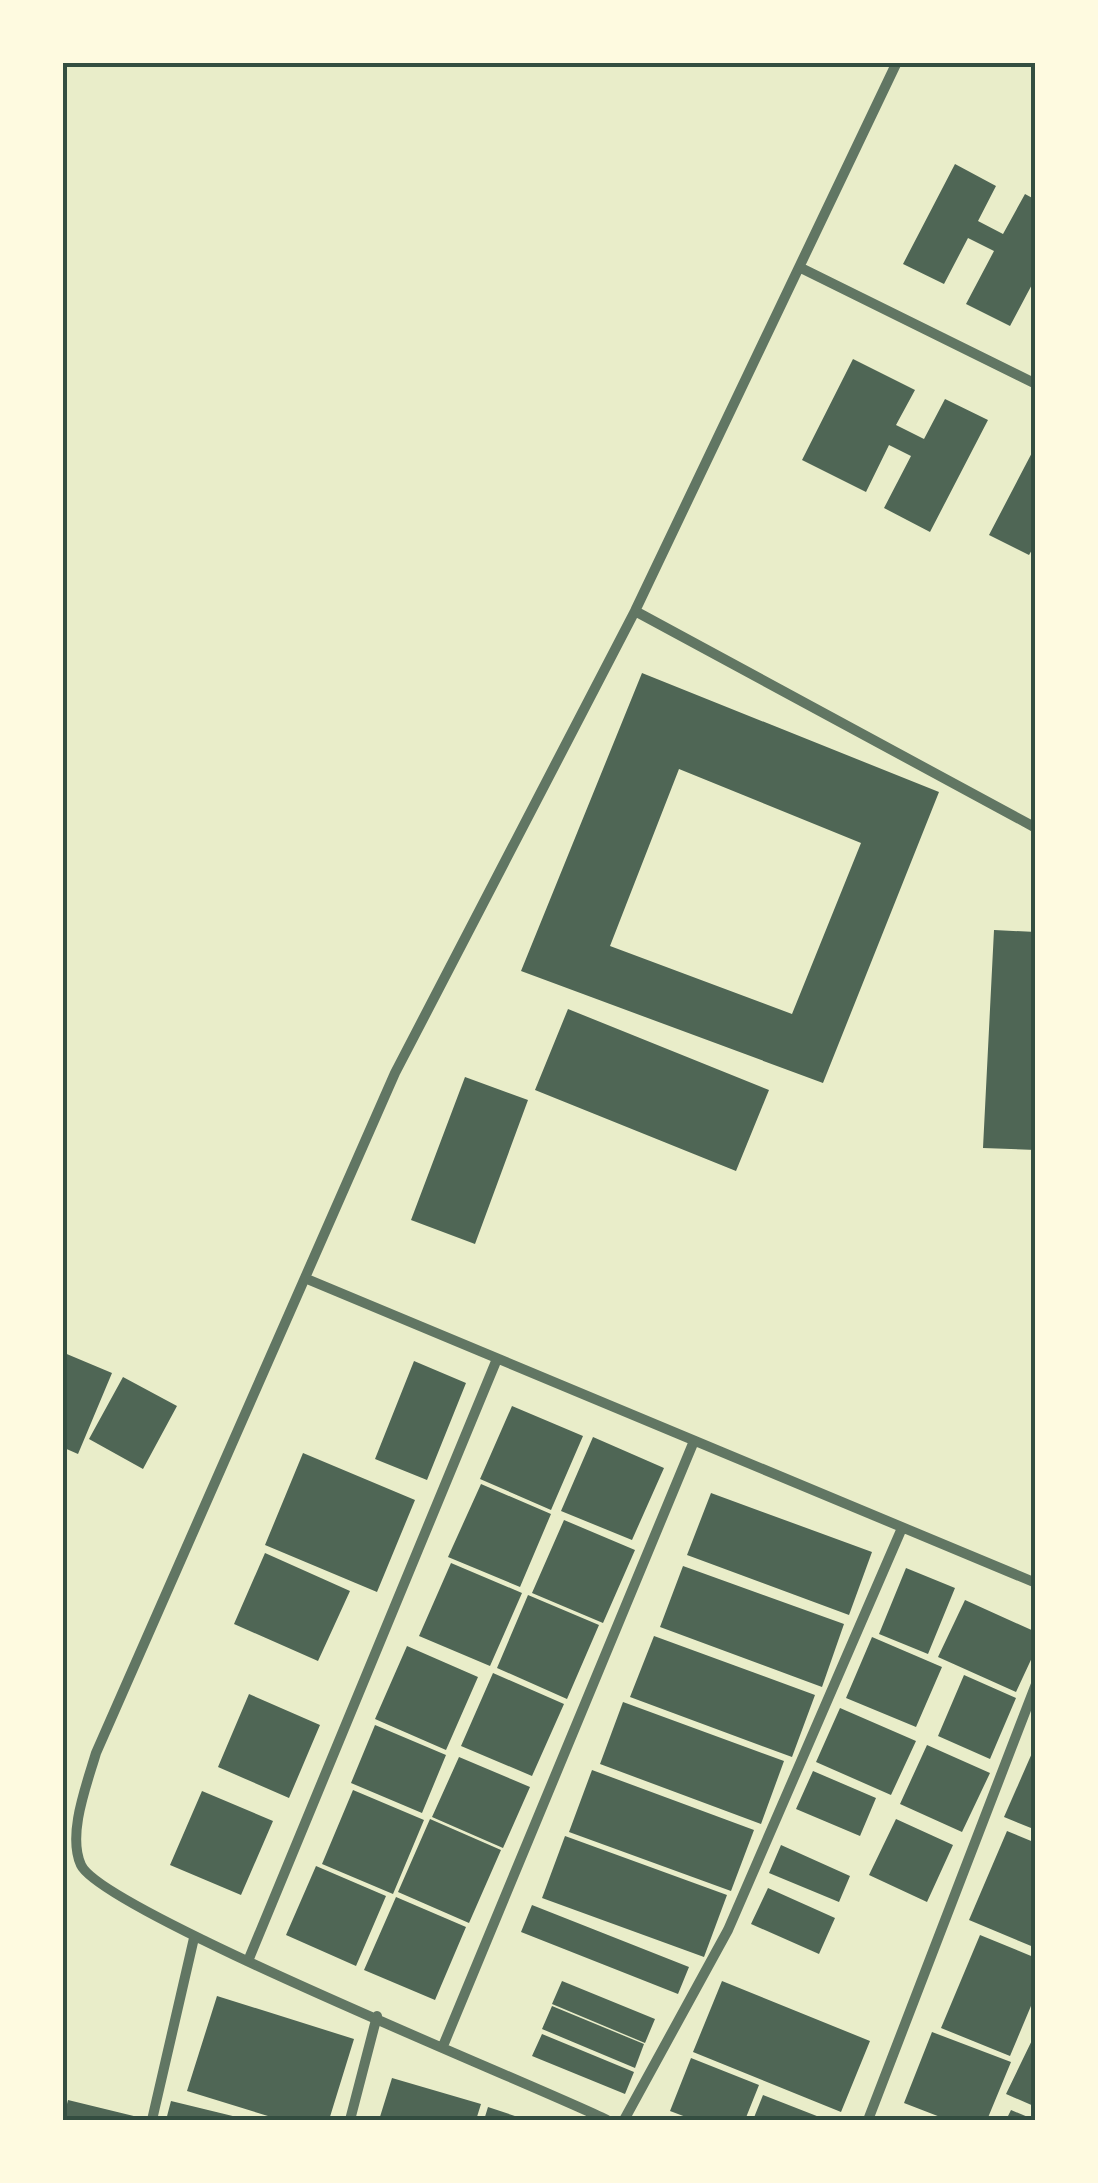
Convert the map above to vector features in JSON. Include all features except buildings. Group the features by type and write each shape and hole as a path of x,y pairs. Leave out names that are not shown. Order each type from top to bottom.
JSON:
{"street":[{"path":"607,2120 194,1938 94,1881 81,1866 80,1817 96,1753 395,1072 636,611 897,62"},
{"path":"802,268 1036,384"},
{"path":"636,611 1036,828"},
{"path":"306,1279 1036,1583"},
{"path":"248,1961 496,1359"},
{"path":"443,2046 694,1441"},
{"path":"624,2120 728,1930 902,1528"},
{"path":"868,2120 1036,1684"},
{"path":"152,2120 194,1938"},
{"path":"350,2120 377,2016"}]}
